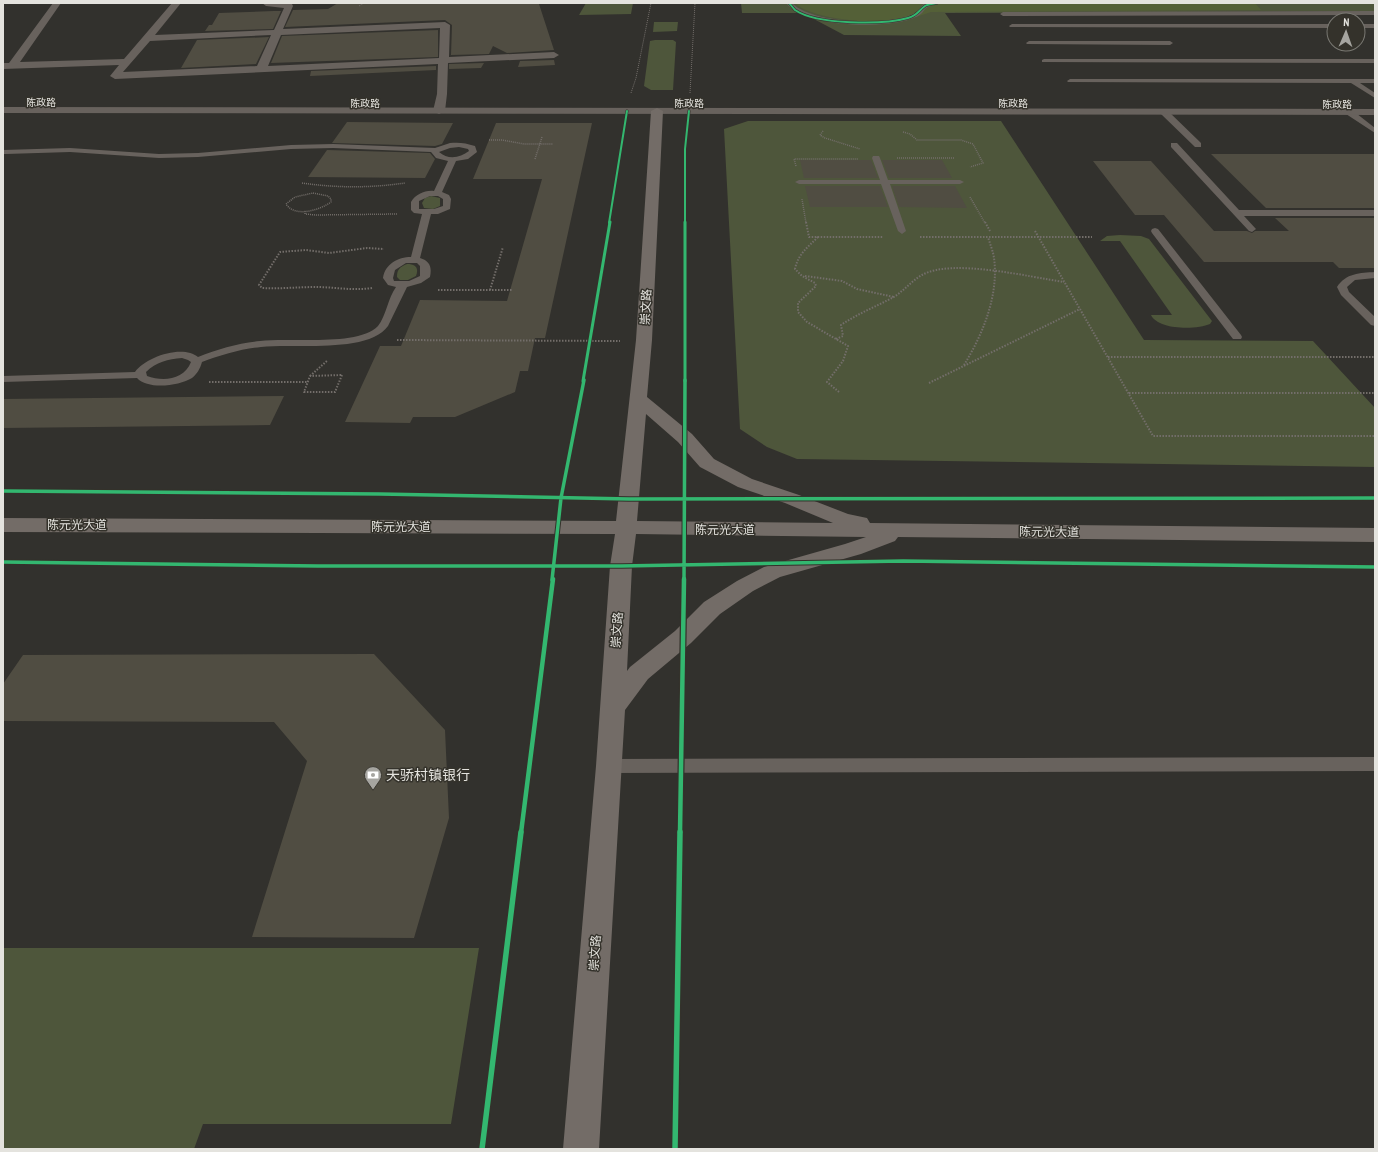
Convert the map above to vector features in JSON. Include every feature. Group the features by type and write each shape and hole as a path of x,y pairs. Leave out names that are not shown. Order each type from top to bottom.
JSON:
{"main road":[{"name":"崇文路","path":"581,1149 609,766 621,566 626,529 644,340 657,111"},
{"path":"638,399 685,438 707,463 745,483 792,499 842,519 901,531"},
{"name":"陈元光大道","path":"3,525 1375,535"},
{"path":"612,709 639,673 683,637 712,608 745,586 772,572 853,549 901,531"}],"street":[{"path":"7,66 57,3"},
{"path":"177,3 115,76 554,55"},
{"path":"261,69 289,6 266,3"},
{"path":"148,38 445,25 442,94 439,111"},
{"path":"7,66 127,62"},
{"name":"陈政路","path":"3,110 1375,112"}],"lane":[{"path":"789,3 790,6 799,12 811,15 844,22 876,23 911,17 919,13 925,6 937,3"},
{"path":"1134,13 1196,66"},
{"path":"1003,14 1326,13"},
{"path":"1366,19 1375,25"},
{"path":"1012,26 1326,26"},
{"path":"1029,44 1175,48"},
{"path":"1044,61 1375,61"},
{"path":"1323,61 1375,96"},
{"path":"1208,76 1214,81"},
{"path":"1070,81 1375,81"},
{"path":"1164,112 1198,145"},
{"path":"1349,112 1375,131"},
{"path":"4,153 70,150 159,156 198,155 291,147 333,146 436,150 442,147 459,145 472,148 473,152 470,155 453,159 438,156 435,153 436,150"},
{"path":"1174,145 1252,228"},
{"path":"876,158 902,231"},
{"path":"437,193 453,159"},
{"path":"799,182 960,182"},
{"path":"428,193 437,193 448,198 449,201 447,207 435,212 427,213 417,211 414,208 415,201 418,197 428,193"},
{"path":"415,260 427,213"},
{"path":"1238,213 1375,213"},
{"path":"1155,231 1237,336"},
{"path":"405,260 415,260 426,265 427,270 425,277 420,281 402,286 391,283 388,278 390,270 394,265 405,260"},
{"path":"1375,275 1350,278 1344,281 1342,287 1344,293 1375,322"},
{"path":"196,360 196,369 176,381 162,383 150,382 142,378 140,372 145,366 156,360 169,356 182,355 196,360 247,346 270,343 333,342 367,335 382,328 402,286"},
{"path":"3,378 141,375"},
{"path":"609,766 1375,764"}],"path":[{"path":"359,6 364,3"},
{"path":"627,111 636,78 651,3"},
{"path":"689,111 695,3"},
{"path":"826,130 822,131 820,135 861,150"},
{"path":"902,131 910,134 917,140 961,140 973,144 984,163 972,166 960,178 960,182 990,231"},
{"path":"535,159 542,137"},
{"path":"484,141 502,140 524,144 553,144"},
{"path":"302,183 321,186 379,186 422,182 442,184"},
{"path":"316,194 321,186"},
{"path":"316,194 328,196 331,198 331,202 319,209 305,211 293,210 286,204 289,200 295,197 316,194"},
{"path":"305,211 305,214 316,216 378,216 403,214"},
{"path":"1035,231 1153,436 1375,436"},
{"path":"818,237 804,250 796,261 795,269 802,276 814,282 816,286 798,303 798,312 807,322 848,346 848,353 842,365 828,382 840,392"},
{"path":"963,366 974,350 994,291 994,258 988,237"},
{"path":"490,290 503,247"},
{"path":"389,249 367,248 329,253 306,250 280,252 259,285 262,288 272,289 322,286 368,289 402,286 425,287 436,290 513,290"},
{"path":"836,339 843,336 841,325 857,314 894,297 922,275 943,268 973,268 1065,282"},
{"path":"802,276 842,281 857,289 894,297"},
{"path":"929,383 1080,309"},
{"path":"589,349 592,333"},
{"path":"396,340 644,340"},
{"path":"310,376 342,375 334,392 304,392 310,376 333,356 333,342"},
{"path":"1108,357 1375,357"},
{"path":"204,382 308,382"},
{"path":"1128,393 1375,393"}],"green space":[{"path":"586,3 633,3 631,14 579,15"},
{"path":"741,3 1375,3 1375,11 945,13 961,36 844,35 812,18 799,13 742,13"},
{"path":"795,3 1255,3 1261,10 931,12 904,20 880,22 847,20 816,14 803,9"},
{"path":"654,22 678,22 677,31 653,32"},
{"path":"673,40 676,42 673,90 651,90 644,86 650,41"},
{"path":"748,121 1001,121 1144,340 1313,341 1375,408 1375,467 797,459 767,447 740,429 724,129"},
{"path":"431,196 440,198 440,206 433,209 424,208 422,203 425,198"},
{"path":"1107,236 1141,236 1149,239 1212,321 1210,324 1187,328 1161,324 1155,320 1151,315 1172,315 1120,241 1100,241"},
{"path":"407,264 416,267 416,276 408,280 400,280 397,277 398,270"},
{"path":"3,948 479,948 451,1124 203,1124 194,1149 3,1149"}],"building":[{"path":"338,3 539,4 554,50 507,53 493,46 489,54 451,55 452,25 445,20 285,27 293,10 328,9"},
{"path":"281,11 273,29 205,31 209,25 212,25 219,13"},
{"path":"438,30 438,57 271,63 282,36"},
{"path":"269,37 256,64 181,68 197,40"},
{"path":"554,60 555,65 518,67 520,61"},
{"path":"484,63 481,68 449,69 449,64"},
{"path":"436,66 436,70 310,76 311,71"},
{"path":"347,122 453,123 442,144 435,146 332,143"},
{"path":"496,123 592,123 545,338 535,338 528,371 520,371 515,392 455,417 413,417 410,423 345,422 380,346 401,346 420,300 507,301 542,179 473,179"},
{"path":"327,150 430,153 435,159 425,178 308,177"},
{"path":"1211,154 1375,154 1375,208 1266,208"},
{"path":"800,160 871,160 878,178 804,178"},
{"path":"882,160 942,160 952,178 889,178"},
{"path":"1093,161 1151,161 1214,231 1247,231 1252,233 1255,231 1289,231 1275,218 1375,218 1375,268 1339,268 1333,262 1204,262 1164,215 1135,215"},
{"path":"805,186 880,186 888,207 810,207"},
{"path":"892,186 955,186 967,208 899,207"},
{"path":"284,396 270,425 3,428 3,399"},
{"name":"天骄村镇银行","path":"374,654 445,730 449,818 414,938 252,937 307,761 274,722 3,721 3,684 23,655"}],"cycle path":[{"path":"789,3 795,10 807,15 840,21 858,22 889,22 899,20 917,14 926,5 937,3"},
{"path":"482,1149 559,527 561,498 591,341 627,111"},
{"path":"675,1149 685,499 685,149 689,111"},
{"path":"3,491 380,494 629,499 1375,498"},
{"path":"3,562 318,566 621,566 903,561 1375,567"}],"place":[{"name":"天骄村镇银行","path":"373,790"}]}
